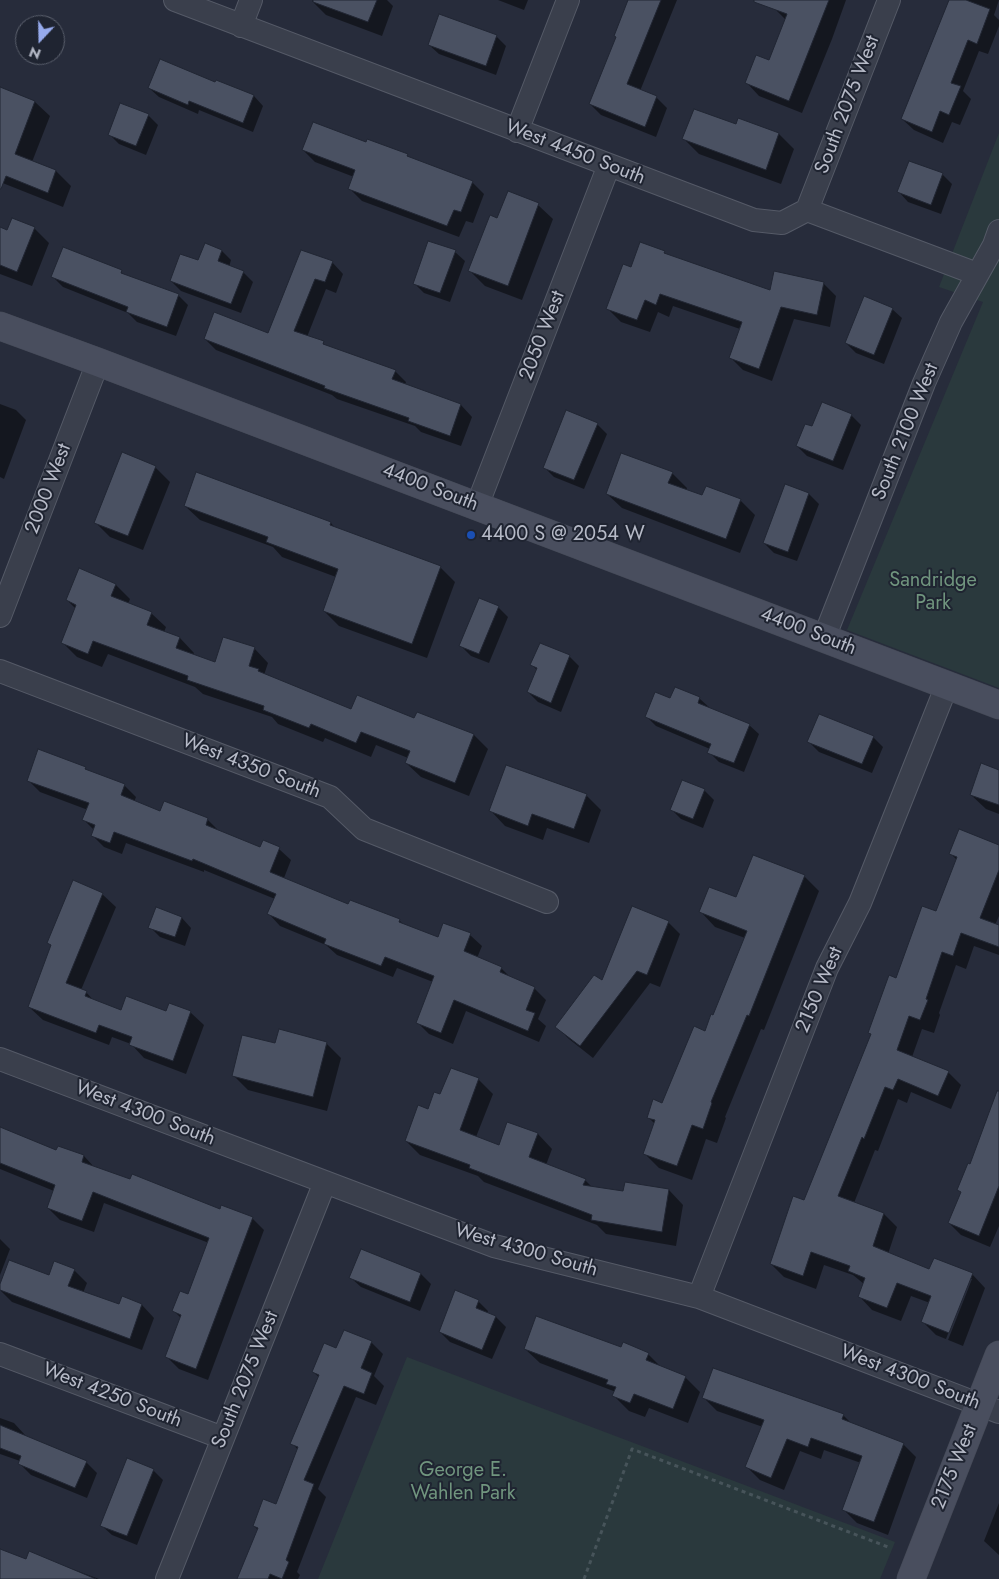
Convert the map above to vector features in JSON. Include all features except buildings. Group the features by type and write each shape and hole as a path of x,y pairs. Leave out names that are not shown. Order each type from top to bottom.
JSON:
{"street":[{"name":"West 4450 South","path":"175,0 754,220 782,223 807,210"},
{"path":"241,26 251,0"},
{"path":"517,131 568,0"},
{"name":"South 2075 West","path":"807,210 890,0"},
{"name":"2050 West","path":"477,506 609,165"},
{"path":"807,210 977,274"},
{"name":"South 2100 West","path":"824,638 924,383 951,322 994,245 999,231"},
{"name":"4400 South","path":"0,326 999,705"},
{"name":"2000 West","path":"0,616 98,362"},
{"name":"West 4350 South","path":"0,671 330,797 364,829 546,902"},
{"name":"2150 West","path":"699,1297 827,968 860,903 947,685"},
{"name":"West 4300 South","path":"0,1059 494,1246 699,1297 989,1408"},
{"name":"South 2075 West","path":"167,1579 325,1182"},
{"name":"West 4250 South","path":"0,1354 223,1438"},
{"name":"2175 West","path":"910,1579 989,1408 999,1355"}],"path":[{"path":"584,1579 632,1449 888,1547"}],"green space":[{"name":"Sandridge Park","path":"999,133 999,688 847,630 983,302 939,287"},
{"name":"George E. Wahlen Park","path":"407,1357 895,1542 880,1579 318,1579"}],"place":[{"name":"4400 S @ 2054 W","path":"471,535"}]}
